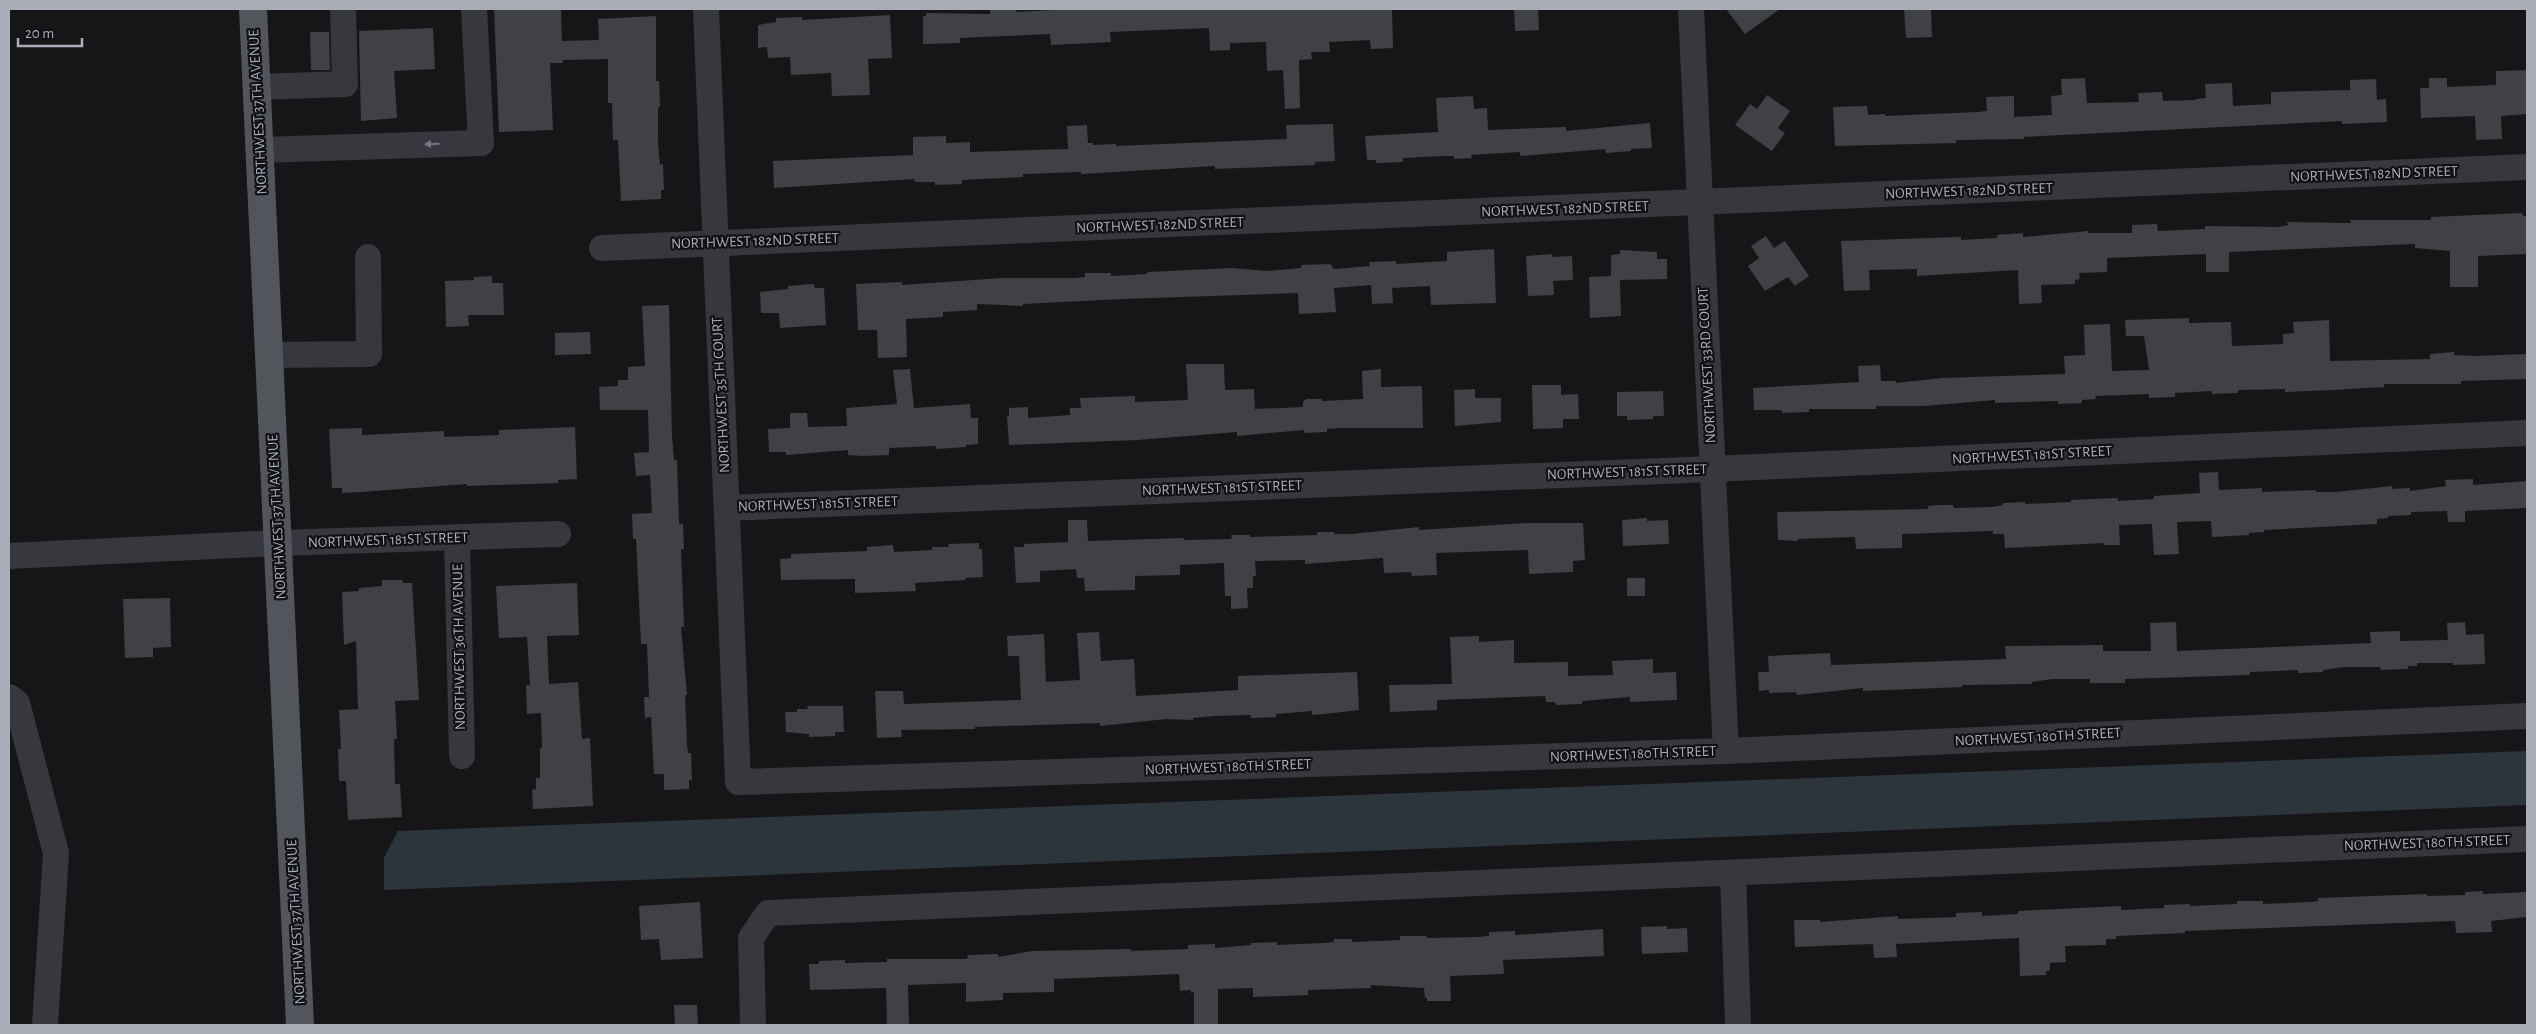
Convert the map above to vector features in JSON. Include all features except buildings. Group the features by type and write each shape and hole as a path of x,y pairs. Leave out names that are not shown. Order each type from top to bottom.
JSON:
{"main road":[{"name":"NORTHWEST 37TH AVENUE","path":"253,9 300,1025"}],"street":[{"path":"256,87 345,84 343,9"},
{"path":"260,150 481,143 474,9"},
{"name":"NORTHWEST 35TH COURT","path":"706,9 714,243 738,782"},
{"name":"NORTHWEST 33RD COURT","path":"1692,9 1726,751"},
{"name":"NORTHWEST 182ND STREET","path":"602,248 2527,167"},
{"path":"269,355 369,354 368,257"},
{"name":"NORTHWEST 181ST STREET","path":"727,508 1712,469 2527,433"},
{"name":"NORTHWEST 181ST STREET","path":"9,556 558,534"},
{"name":"NORTHWEST 36TH AVENUE","path":"456,537 462,756"},
{"path":"9,697 17,703 56,853 45,1025"},
{"name":"NORTHWEST 180TH STREET","path":"738,782 1726,751 2527,716"},
{"name":"NORTHWEST 180TH STREET","path":"753,1025 752,938 768,913 2527,839"},
{"path":"1732,872 1738,1025"}],"shaded area":[{"path":"2527,751 2527,805 384,890 384,858 398,831"}]}
